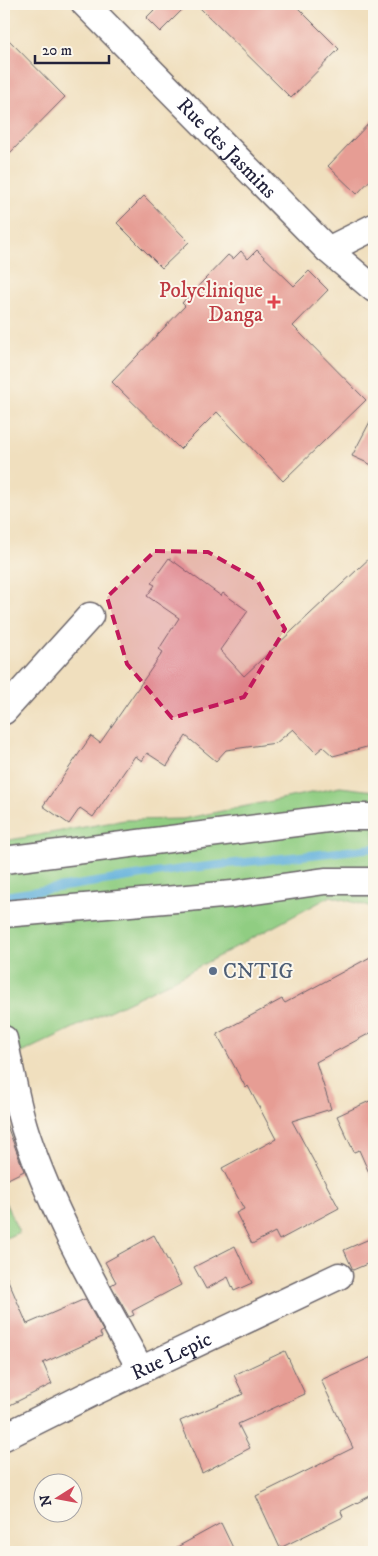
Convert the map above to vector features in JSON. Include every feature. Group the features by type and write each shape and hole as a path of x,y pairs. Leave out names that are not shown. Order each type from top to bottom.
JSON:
{"street":[{"name":"Rue des Jasmins","path":"85,4 328,250 374,289"},
{"path":"328,250 374,227"},
{"path":"4,710 90,616"},
{"path":"4,860 343,818 374,817"},
{"path":"4,914 223,895 325,881 374,881"},
{"path":"4,1040 26,1132 48,1188 68,1236 140,1370"},
{"name":"Rue Lepic","path":"4,1437 338,1276"}],"highlighted area":[{"path":"155,551 208,552 257,580 285,629 244,697 172,718 127,664 107,597"}],"green space":[{"path":"340,787 374,791 374,908 331,896 172,981 4,1061 4,841 125,820 183,819"},
{"path":"4,1200 19,1232 4,1239"}],"building":[{"path":"160,4 188,4 160,32 146,18"},
{"path":"196,4 294,4 339,49 291,98"},
{"path":"4,35 65,97 4,159"},
{"path":"374,118 374,176 357,194 328,166"},
{"path":"144,196 189,242 162,268 117,223"},
{"path":"257,250 294,286 309,271 328,290 293,326 366,400 283,481 217,412 180,449 112,382 185,306 182,303 228,255 233,259 241,251 248,259"},
{"path":"374,414 374,466 352,456"},
{"path":"374,554 374,745 333,756 323,747 316,753 293,729 276,743 226,750 216,761 186,736 167,766 147,753 142,761 135,756 93,817 80,808 69,824 43,806 91,736 100,743 163,652 159,649 179,618 147,596 155,585 151,583 169,558 221,596 223,593 248,611 220,650 244,676"},
{"path":"374,955 374,1031 316,1062 331,1109 292,1121 339,1208 279,1240 275,1232 252,1244 236,1213 244,1209 222,1168 276,1139 248,1086 246,1088 217,1034 282,999 285,1003"},
{"path":"374,1099 374,1184 359,1150 354,1152 337,1116"},
{"path":"4,1118 24,1171 4,1181"},
{"path":"154,1235 181,1285 132,1311 134,1315 129,1317 111,1285 116,1282 105,1262"},
{"path":"374,1237 374,1261 353,1270 344,1250"},
{"path":"235,1246 252,1283 234,1291 228,1277 206,1289 194,1267"},
{"path":"4,1271 27,1324 85,1299 103,1331 100,1333 102,1337 43,1363 52,1384 4,1408"},
{"path":"285,1351 305,1394 238,1424 250,1448 202,1473 180,1421 243,1394 234,1375"},
{"path":"374,1356 374,1494 341,1511 343,1517 280,1548 256,1496 353,1448 321,1380"},
{"path":"221,1523 235,1552 168,1552"}],"waterway":[{"path":"4,896 182,869 374,848"}],"place":[{"name":"Polyclinique Danga","path":"274,302"},
{"name":"CNTIG","path":"213,971"}]}
